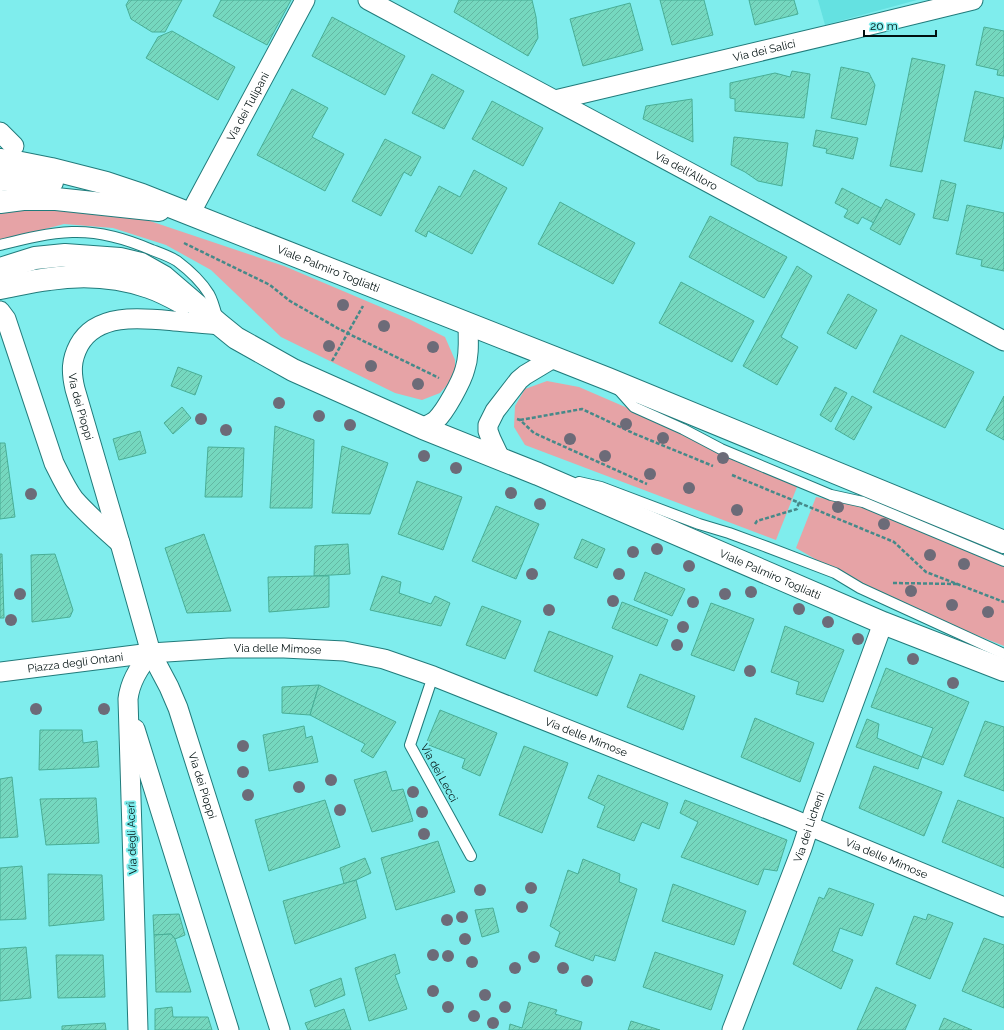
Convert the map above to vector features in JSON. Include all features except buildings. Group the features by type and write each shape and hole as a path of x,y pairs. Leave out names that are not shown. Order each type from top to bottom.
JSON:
{"main road":[{"name":"Viale Palmiro Togliatti","path":"3,145 51,169 106,183 142,195 555,357 1004,542"},
{"name":"Viale Palmiro Togliatti","path":"0,180 28,180 142,195"},
{"name":"Viale Palmiro Togliatti","path":"0,202 34,198 190,214"},
{"name":"Viale Palmiro Togliatti","path":"0,269 35,258 65,255 105,258 141,264 164,276 236,338 293,370 423,428 538,474 884,623 1004,670"},
{"name":"Viale Palmiro Togliatti","path":"0,288 48,279 74,276 126,281 149,287 164,293 220,325"}],"street":[{"name":"Via dei Tulipani","path":"190,214 305,0"},
{"name":"Via dell'Alloro","path":"368,0 1004,341"},
{"name":"Via dei Salici","path":"555,100 854,30 973,0"},
{"path":"0,311 6,319 54,463 63,481 87,513 120,543"},
{"name":"Via dei Pioppi","path":"220,325 148,319 114,321 91,330 82,339 73,359 72,370 75,389 151,653 178,708 280,1030"},
{"path":"423,428 439,417 460,381 467,360 468,323"},
{"path":"500,458 488,431 488,425 495,410 519,380 555,357"},
{"name":"Via dei Licheni","path":"733,1030 802,848 884,623"},
{"name":"Via delle Mimose","path":"151,653 229,648 284,648 344,650 384,659 433,676 1004,907"},
{"name":"Piazza degli Ontani","path":"0,672 151,653"},
{"name":"Via degli Aceri","path":"138,1030 128,694 134,676 151,653"},
{"path":"128,707 229,1030"}],"lane":[{"path":"0,245 47,234 74,232 108,235 140,244 177,261 198,280 210,295 220,325"},
{"name":"Viale Palmiro Togliatti","path":"608,379 634,407 683,429 721,449 831,495 863,502 1004,561"},
{"name":"Viale Palmiro Togliatti","path":"538,474 602,487 698,524 729,533 835,573 860,588 1004,654"},
{"name":"Via dei Lecci","path":"433,676 410,744 471,856"}],"path":[{"path":"180,241 270,285 290,301 348,334 391,353 442,380"},
{"path":"332,361 367,301"},
{"path":"520,420 582,410 718,469"},
{"path":"726,472 894,542 926,572 1004,602"},
{"path":"755,525 757,521 797,509 801,498"}],"shaded area":[{"path":"818,0 917,0 825,25"},
{"path":"11,208 95,209 150,221 284,266 409,319 445,337 455,360 455,376 440,393 422,400 395,393 281,337 211,270 166,245 113,228 64,224 0,241 0,211"},
{"path":"547,381 579,387 799,482 776,540 525,445 514,427 515,406 525,389"},
{"path":"816,497 881,509 1004,564 1004,646 881,597 796,548"}]}
